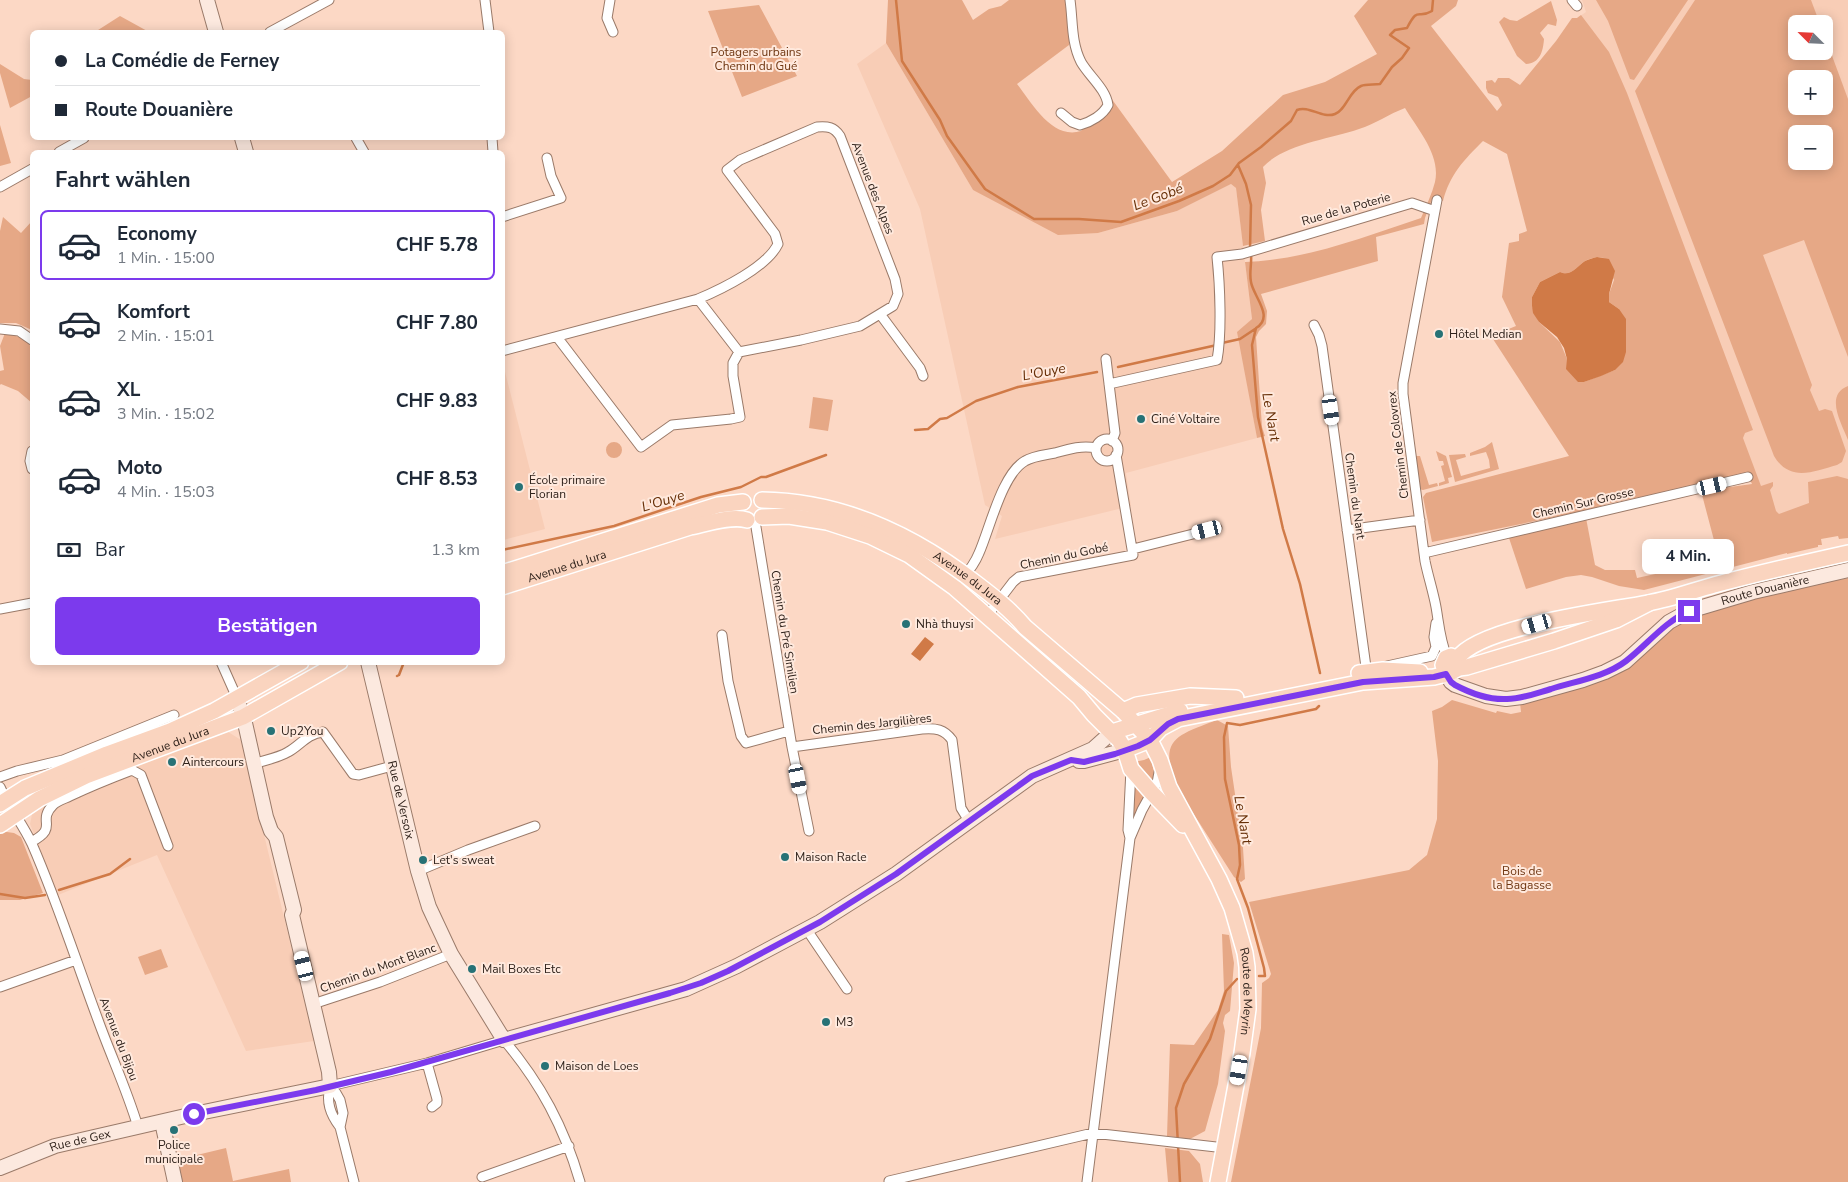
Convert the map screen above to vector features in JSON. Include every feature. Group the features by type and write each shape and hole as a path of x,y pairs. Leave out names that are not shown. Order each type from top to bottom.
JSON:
{"main road":[{"path":"753,496 762,500 765,509 754,519 741,513 742,502 745,499 753,496"},
{"name":"Avenue du Jura","path":"762,500 816,506 871,521 916,542 966,575 999,601 1025,627 1123,712 1150,740"},
{"name":"Avenue du Jura","path":"505,572 718,505 742,502"},
{"name":"Avenue du Jura","path":"505,585 690,527 739,519 782,516 803,517 828,522 870,536 909,555 955,588 1079,697 1112,732 1125,750"},
{"path":"1125,750 1150,740 1168,724 1188,717 1363,682 1434,677 1450,665 1462,652 1475,644 1537,624 1566,617 1649,603 1780,568 1848,553"},
{"path":"1112,732 1197,706 1367,671 1398,670 1420,672 1450,665 1467,667 1616,620 1649,603"},
{"name":"Avenue du Jura","path":"2,797 181,726 214,711 296,665"},
{"name":"Avenue du Jura","path":"0,825 39,799 86,776 243,717 335,665"},
{"path":"1123,712 1137,705 1190,696 1236,698"},
{"name":"Route de Meyrin","path":"1150,740 1160,760 1169,787 1232,908 1247,968 1248,1008 1245,1034 1218,1182"},
{"name":"Route de Meyrin","path":"1125,750 1131,769 1152,794 1196,839"}],"street":[{"path":"208,0 216,30"},
{"path":"274,30 329,0"},
{"path":"485,0 489,30"},
{"path":"610,0 607,18 614,32"},
{"path":"1061,113 1072,122 1080,125 1099,116 1108,105 1106,96 1081,60 1074,42 1070,0"},
{"name":"Avenue des Alpes","path":"505,350 698,299 728,286 767,259 774,252 778,244 775,234 727,170 740,160 817,127 825,126 836,130 840,136 895,279 898,294 893,306 860,326 738,352"},
{"path":"63,150 80,140"},
{"path":"505,216 561,198 551,176 548,158"},
{"path":"0,187 30,170"},
{"name":"Chemin de Colovrex","path":"1437,200 1403,383 1424,553 1443,649 1450,665"},
{"name":"Rue de la Poterie","path":"1109,384 1217,360 1219,340 1217,257 1242,254 1412,202 1435,212"},
{"path":"557,337 641,447 672,425 740,417 733,376 733,364 738,352 698,299"},
{"path":"880,314 920,368 923,376"},
{"name":"Chemin du Nant","path":"1314,325 1320,335 1322,346 1367,671"},
{"path":"0,330 19,331 30,339"},
{"path":"1106,359 1115,433 1112,441"},
{"path":"1096,448 1105,439 1112,441 1117,448 1116,455 1133,552"},
{"path":"955,588 979,554 1006,482 1018,465 1028,459 1071,448 1084,446 1096,448"},
{"path":"1096,448 1098,456 1102,460 1112,460 1116,455"},
{"name":"Chemin Sur Grosse","path":"1424,553 1748,477"},
{"name":"Chemin du Pré Similien","path":"754,519 792,746"},
{"path":"1347,530 1420,520"},
{"name":"Chemin du Gobé","path":"987,616 1019,577 1133,552 1217,528"},
{"name":"Route Douanière","path":"1450,665 1451,682 1455,685 1486,696 1506,699 1522,697 1614,669 1625,662 1669,622 1689,611 1771,588 1848,570"},
{"path":"0,609 30,603"},
{"path":"1367,671 1432,656 1436,647 1434,637 1438,617"},
{"path":"722,635 728,681 741,736 746,743 790,731"},
{"path":"222,665 243,717 271,831 276,836 294,910 292,915 329,1072 328,1104 332,1117 340,1127 354,1182"},
{"name":"Rue de Versoix","path":"369,665 418,871 429,907 451,954 504,1040"},
{"name":"Avenue du Jura","path":"0,778 17,770 62,760 174,716"},
{"name":"Chemin des Jargilières","path":"792,746 922,728 941,729 952,740 961,808 969,821"},
{"path":"254,764 290,751 299,742 318,732 323,732 353,774 358,775 392,766"},
{"path":"330,1086 427,1063 694,986 807,930 891,877 1032,776 1093,749 1112,732"},
{"path":"792,746 809,831"},
{"path":"1071,760 1084,762 1125,750"},
{"path":"1087,1182 1130,838 1159,778 1160,760"},
{"path":"1130,838 1128,830 1131,769"},
{"path":"31,842 44,836 47,829 46,817 48,810 55,803 97,783 132,770 141,775 168,846"},
{"name":"Avenue du Bijou","path":"2,797 15,814 31,842 138,1127"},
{"path":"418,871 468,850 535,826"},
{"path":"807,930 847,989"},
{"name":"Chemin du Mont Blanc","path":"313,1004 380,982 451,954"},
{"path":"0,987 76,960"},
{"path":"504,1040 546,1096 569,1146 580,1182"},
{"path":"427,1063 437,1099 437,1103 432,1107"},
{"name":"Rue de Gex","path":"0,1168 56,1146 330,1086"},
{"path":"162,1122 175,1182"},
{"path":"889,1180 1093,1133 1224,1148"},
{"path":"482,1177 569,1146"}],"shaded area":[{"path":"1582,0 1848,0 1848,518 1773,539 1577,18 1586,12"},
{"path":"886,43 973,190 1098,233 1177,211 1231,184 1236,188 1252,319 1238,332 1257,438 1126,473 1131,506 995,539 1002,516 985,505 920,209 857,64"},
{"path":"1597,257 1609,259 1615,271 1609,294 1609,302 1619,309 1626,319 1626,352 1623,362 1615,370 1584,382 1578,382 1566,369 1567,359 1564,348 1557,337 1539,322 1533,313 1532,297 1540,282 1560,272 1571,272 1585,261"},
{"name":"École primaire Florian","path":"505,372 545,529 505,539"},
{"path":"925,637 934,644 920,661 911,654"},
{"path":"225,730 241,740 314,1041 246,1051 157,855 58,895 30,824 33,810 38,803"}],"green space":[{"path":"888,0 962,0 973,20 989,9 1001,6 1009,0 1065,0 1070,37 1069,45 1017,84 1044,118 1061,130 1071,132 1081,131 1111,98 1172,182 1222,151 1283,95 1325,82 1377,54 1354,16 1368,0 1458,0 1456,6 1431,26 1497,111 1502,105 1498,97 1488,93 1486,81 1492,80 1495,83 1498,78 1509,78 1520,85 1572,18 1577,18 1581,15 1609,52 1627,93 1753,430 1745,433 1743,438 1761,486 1773,482 1770,490 1776,511 1779,514 1809,503 1808,482 1837,476 1848,479 1848,538 1839,539 1838,536 1821,539 1822,545 1818,545 1818,547 1787,553 1644,590 1619,586 1581,575 1566,577 1526,589 1509,538 1586,518 1595,565 1605,570 1635,570 1637,578 1678,569 1676,558 1715,544 1701,491 1752,484 1747,473 1701,485 1610,503 1585,511 1432,542 1423,497 1426,493 1569,456 1491,336 1516,326 1502,297 1509,243 1519,241 1519,234 1527,231 1507,154 1483,141 1454,175 1443,201 1432,199 1424,224 1376,237 1378,261 1261,294 1267,311 1266,324 1256,337 1262,427 1265,436 1257,438 1237,332 1252,319 1245,262 1290,257 1312,252 1356,240 1421,218 1435,182 1435,162 1427,143 1405,108 1365,127 1295,148 1272,159 1263,167 1266,183 1261,210 1265,241 1243,246 1236,188 1231,184 1177,211 1098,233 1058,235 973,190 886,43","holes":["1597,257 1604,258 1614,280 1609,294 1609,302 1619,309 1615,370 1584,382 1567,359 1560,342 1539,322 1532,306 1532,297 1540,282 1560,272 1571,272 1588,260"]},
{"path":"1596,0 1688,0 1634,80 1630,79 1608,21"},
{"path":"1695,0 1811,0 1817,15 1788,15 1788,60 1833,60 1833,58 1848,99 1848,357 1804,240 1763,255 1812,385 1810,390 1819,411 1825,409 1832,411 1846,451 1842,462 1837,465 1802,473 1787,469 1774,456 1635,91"},
{"path":"1551,1 1557,20 1556,26 1548,24 1540,33 1544,39 1542,52 1535,62 1526,64 1517,56 1499,22 1504,17 1517,21"},
{"name":"Potagers urbains Chemin du Gué","path":"759,5 797,76 742,97 708,11"},
{"path":"120,16 145,30 98,30"},
{"path":"0,64 24,79 30,80 30,97 10,108 0,73"},
{"path":"0,125 11,163 0,166"},
{"path":"3,217 21,233 30,223 30,329 16,323 0,323 0,231"},
{"path":"5,333 26,339 30,346 30,401 18,391 0,385 0,371 4,370 0,346"},
{"path":"1848,386 1848,440 1839,418 1836,403 1837,396 1841,390"},
{"path":"813,397 833,400 828,431 809,428"},
{"path":"611,442 617,442 622,447 620,456 611,458 606,453 606,447"},
{"path":"1492,442 1499,469 1455,482 1449,455 1465,454 1466,457 1456,460 1461,476 1490,468 1486,452 1470,456 1470,453"},
{"path":"1436,451 1446,456 1452,477 1448,478 1449,483 1439,486 1439,483 1445,481 1441,466 1444,465 1443,461 1439,461"},
{"path":"1414,456 1420,456 1429,485 1437,483 1438,486 1423,490 1419,489"},
{"name":"Bois de la Bagasse","path":"1848,578 1848,1182 1231,1182 1261,1028 1262,983 1271,974 1249,902 1409,870 1427,855 1437,819 1438,761 1432,711 1452,700 1496,713 1497,711 1511,714 1521,712 1520,703 1603,680 1686,617 1789,589"},
{"path":"1217,720 1228,726 1231,767 1243,848 1245,879 1241,882 1234,877 1177,788 1169,759 1170,749 1181,736 1190,730"},
{"path":"1151,757 1154,773 1151,787 1134,762"},
{"path":"1133,780 1148,794 1130,828"},
{"path":"0,831 14,833 21,837 43,893 20,900 0,900"},
{"path":"1222,934 1229,935 1234,963 1230,1011 1225,1015 1223,1023 1225,1031 1218,1084 1205,1131 1190,1139 1167,1136 1170,1044 1194,1045 1218,1010 1224,991"},
{"path":"161,949 168,967 145,975 138,957"},
{"path":"226,1148 233,1181 289,1169 291,1182 180,1182 176,1160"},
{"path":"1165,1148 1189,1151 1200,1164 1203,1182 1168,1182"}],"waterway":[{"name":"Le Gobé","path":"896,0 902,61 940,120 947,136 985,189 1034,219 1079,219 1121,222 1179,201 1213,186 1230,175 1239,163 1291,121 1297,110 1306,109 1325,115 1335,114 1342,109 1357,88 1363,85 1380,84 1409,48 1390,35 1395,30 1407,28 1416,15 1432,11 1433,0"},
{"name":"Le Nant","path":"1238,165 1246,184 1251,205 1250,249"},
{"name":"Le Nant","path":"1251,254 1251,282 1264,318 1256,328 1252,345 1258,417 1283,529 1300,584 1320,673"},
{"name":"L'Ouye","path":"1222,343 1240,339 1255,329"},
{"name":"L'Ouye","path":"1118,367 1217,345"},
{"name":"L'Ouye","path":"915,430 928,429 940,419 947,418 976,401 1018,387 1097,372"},
{"name":"L'Ouye","path":"505,549 614,526 701,497 741,487 761,477 766,477 826,455"},
{"name":"L'Ouye","path":"397,676 403,665"},
{"name":"Le Nant","path":"1259,976 1265,976 1264,968 1248,908 1237,879 1240,865 1239,845 1225,779 1224,737 1227,723 1240,725 1316,709 1319,706"},
{"name":"L'Ouye","path":"59,890 110,874 130,859"},
{"name":"L'Ouye","path":"0,894 25,898 45,895"},
{"name":"Le Nant","path":"1180,1182 1176,1108 1184,1084 1210,1039 1226,991 1237,979"}],"place":[{"name":"Hôtel Median","path":"1439,334"},
{"name":"Ciné Voltaire","path":"1141,419"},
{"name":"École primaire Florian","path":"519,487"},
{"name":"Nhà thuysi","path":"906,624"},
{"name":"Up2You","path":"271,731"},
{"name":"Aintercours","path":"172,762"},
{"name":"Maison Racle","path":"785,857"},
{"name":"Let's sweat","path":"423,860"},
{"name":"Mail Boxes Etc","path":"472,969"},
{"name":"M3","path":"826,1022"},
{"name":"Maison de Loes","path":"545,1066"},
{"name":"Police municipale","path":"174,1130"}],"route":[{"path":"194,1114 316,1090 427,1063 701,983 831,916 896,874 1032,776 1071,760 1084,762 1138,746 1150,740 1161,728 1178,719 1363,682 1434,677 1446,674 1448,679 1455,685 1486,696 1506,699 1522,697 1614,669 1637,652 1669,622 1689,611"}]}
